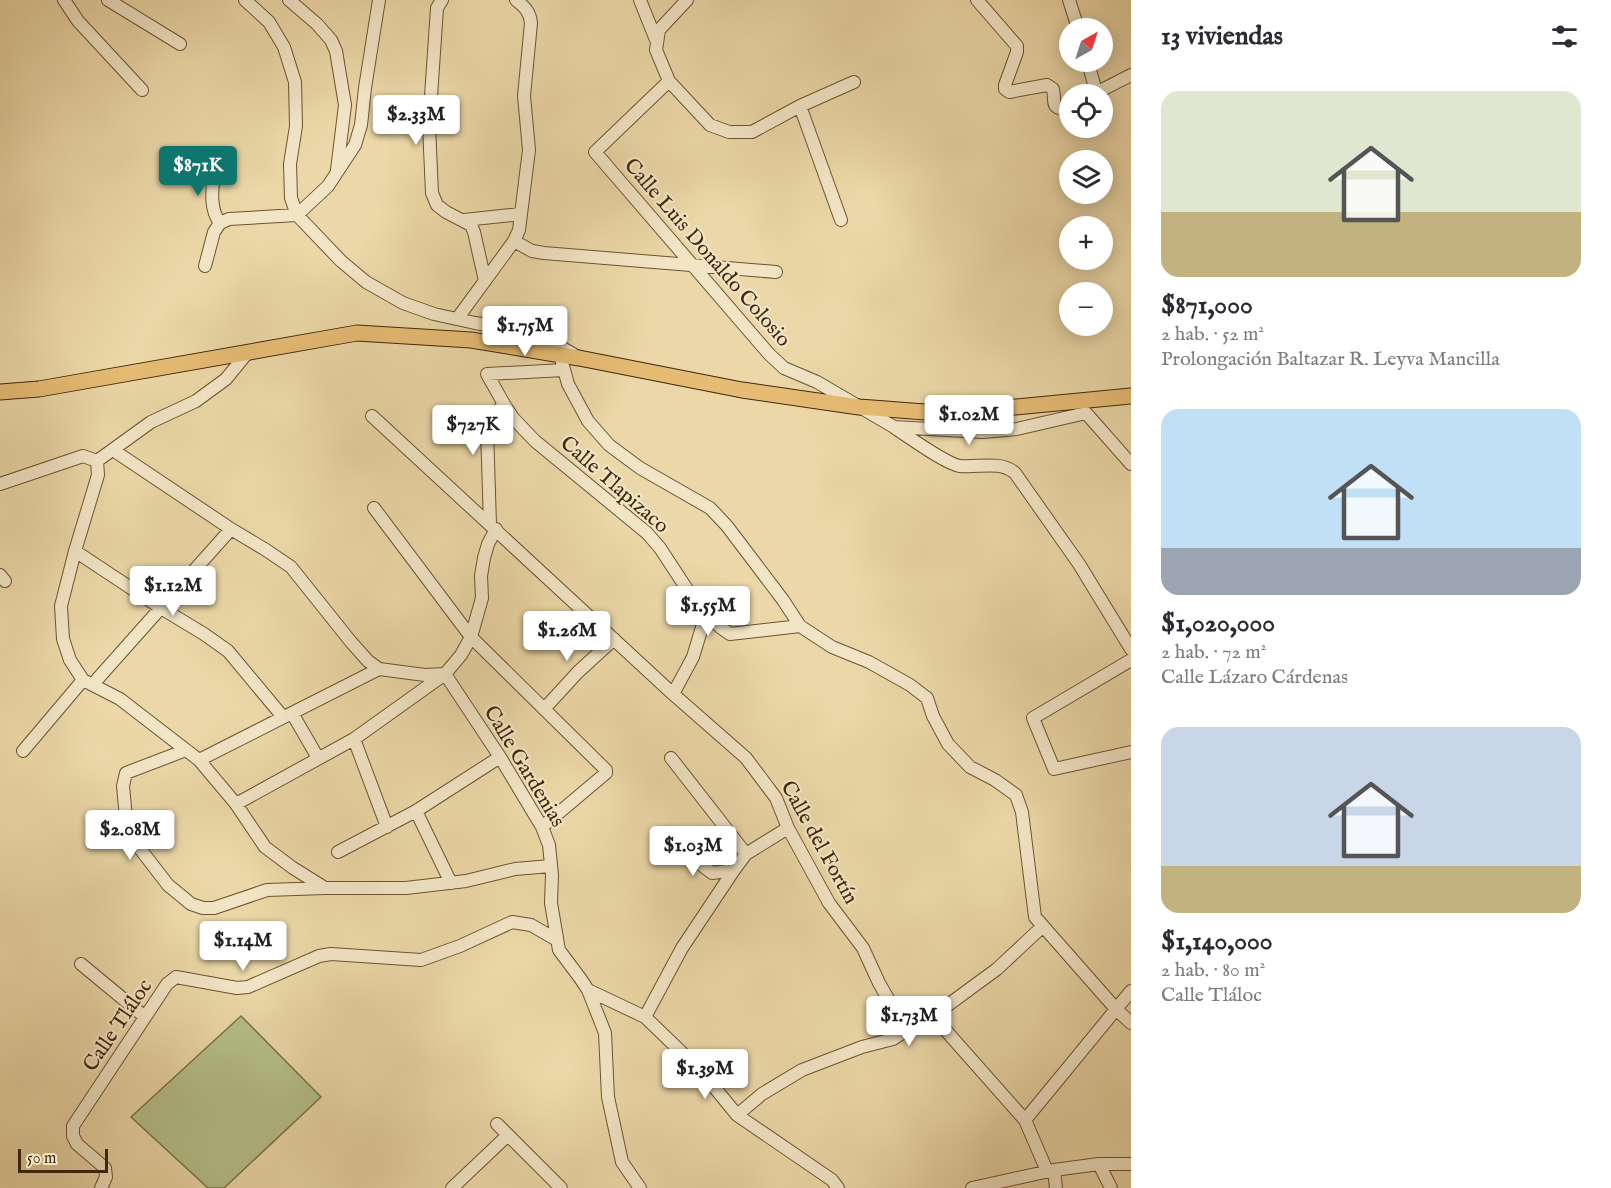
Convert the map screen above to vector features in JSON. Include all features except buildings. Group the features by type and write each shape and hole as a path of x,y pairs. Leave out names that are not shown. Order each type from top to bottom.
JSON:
{"main road":[{"path":"0,392 39,389 357,333 471,340 579,358 742,390 859,407 926,412 1005,408 1131,396"}],"street":[{"path":"64,0 78,21 142,90"},
{"path":"108,0 180,44"},
{"path":"245,0 269,22 284,47 295,82 296,126 290,164 291,198 297,215 341,261 366,282 403,303 434,314 535,333 579,358"},
{"path":"289,0 317,24 331,40 336,51 345,105 337,173"},
{"path":"205,266 214,232 220,223 229,219 297,215 328,186 337,173 355,145 361,125 380,0"},
{"path":"442,0 437,8 429,126 432,193 436,205 471,225 485,281"},
{"path":"457,319 514,241 519,230 529,150 524,96 531,23 526,8 516,0"},
{"path":"640,0 656,40"},
{"path":"687,0 659,30 656,50 669,81 710,125 729,132 752,132 800,106 854,82"},
{"path":"977,0 1017,46 1005,89 1009,92 1047,85 1053,89 1053,102 1059,109"},
{"path":"1069,0 1075,18"},
{"path":"1113,84 1131,75"},
{"name":"Calle Luis Donaldo Colosio","path":"669,81 595,152 769,354 784,368 817,382 959,466 1008,467 1015,473 1079,564 1131,649"},
{"path":"800,106 841,220"},
{"path":"215,161 212,205 220,223"},
{"path":"464,220 521,214"},
{"path":"514,241 532,251 544,253 776,272"},
{"path":"471,340 475,323"},
{"path":"97,461 152,422 196,401 226,379 248,352"},
{"path":"560,355 568,384 588,421 609,445 640,468 710,508 727,526 800,626 832,647 910,685 927,698 933,716 948,744 970,766 1016,795 1022,812 1035,917 1131,1023"},
{"name":"Calle Tlapizaco","path":"564,370 487,374 513,418 535,441 646,533 660,548 698,606 720,627 730,634 800,626"},
{"path":"236,804 354,739 445,674 461,655 471,637 482,598 481,576 493,527 487,429 492,417 504,404"},
{"path":"894,427 982,432 1017,429 1086,413 1131,465"},
{"name":"Calle del Fortín","path":"372,416 673,694 746,758 776,798 788,828 829,903 863,948 898,1016 910,1028"},
{"path":"113,450 231,530 291,567 351,642 368,661 379,669 425,675 445,674"},
{"path":"0,484 83,456 97,461"},
{"path":"97,461 98,475 61,606 63,639 70,660 88,682 120,699 199,760 236,804 265,847 293,868 326,888"},
{"path":"374,508 471,637 606,770 606,773 542,827"},
{"path":"23,751 161,608 231,530"},
{"path":"75,551 161,608 204,633 228,651 287,715 318,758"},
{"path":"673,694 693,657 706,615"},
{"path":"544,709 578,672 614,639"},
{"path":"1131,660 1034,718 1054,768 1131,752"},
{"path":"199,760 379,669"},
{"name":"Calle Gardenias","path":"445,674 500,757 542,827 549,845 551,903 559,950 588,990 605,1033 608,1097 622,1161 640,1188"},
{"path":"354,739 387,827"},
{"path":"186,750 126,773 123,786 126,818 141,850 168,885 191,904 203,908 214,908 267,890 406,888 466,881 515,869 551,866"},
{"path":"338,852 416,811 500,757"},
{"path":"671,758 746,854"},
{"path":"416,811 451,883"},
{"path":"645,1017 682,948 746,854 788,828"},
{"path":"665,837 712,873 734,870"},
{"name":"Calle Tláloc","path":"101,1188 106,1177 105,1168 77,1144 73,1136 73,1126 167,984 176,977 237,988 248,987 319,956 330,954 421,960 460,946 512,922 531,925 557,940"},
{"path":"737,1115 762,1094 802,1070 862,1047 893,1039 933,1016 997,969 1043,926"},
{"path":"81,964 145,1017"},
{"path":"588,990 645,1017 701,1071 737,1115 832,1180 838,1188"},
{"path":"1025,1120 1131,991"},
{"path":"933,1016 1025,1120 1050,1170 1056,1188"},
{"path":"497,1124 561,1188"},
{"path":"452,1188 508,1135"},
{"path":"1099,1164 1112,1188"},
{"path":"972,1188 1050,1170 1099,1164 1131,1164"}],"green space":[{"path":"241,1016 321,1097 224,1188 208,1188 131,1117"}]}
